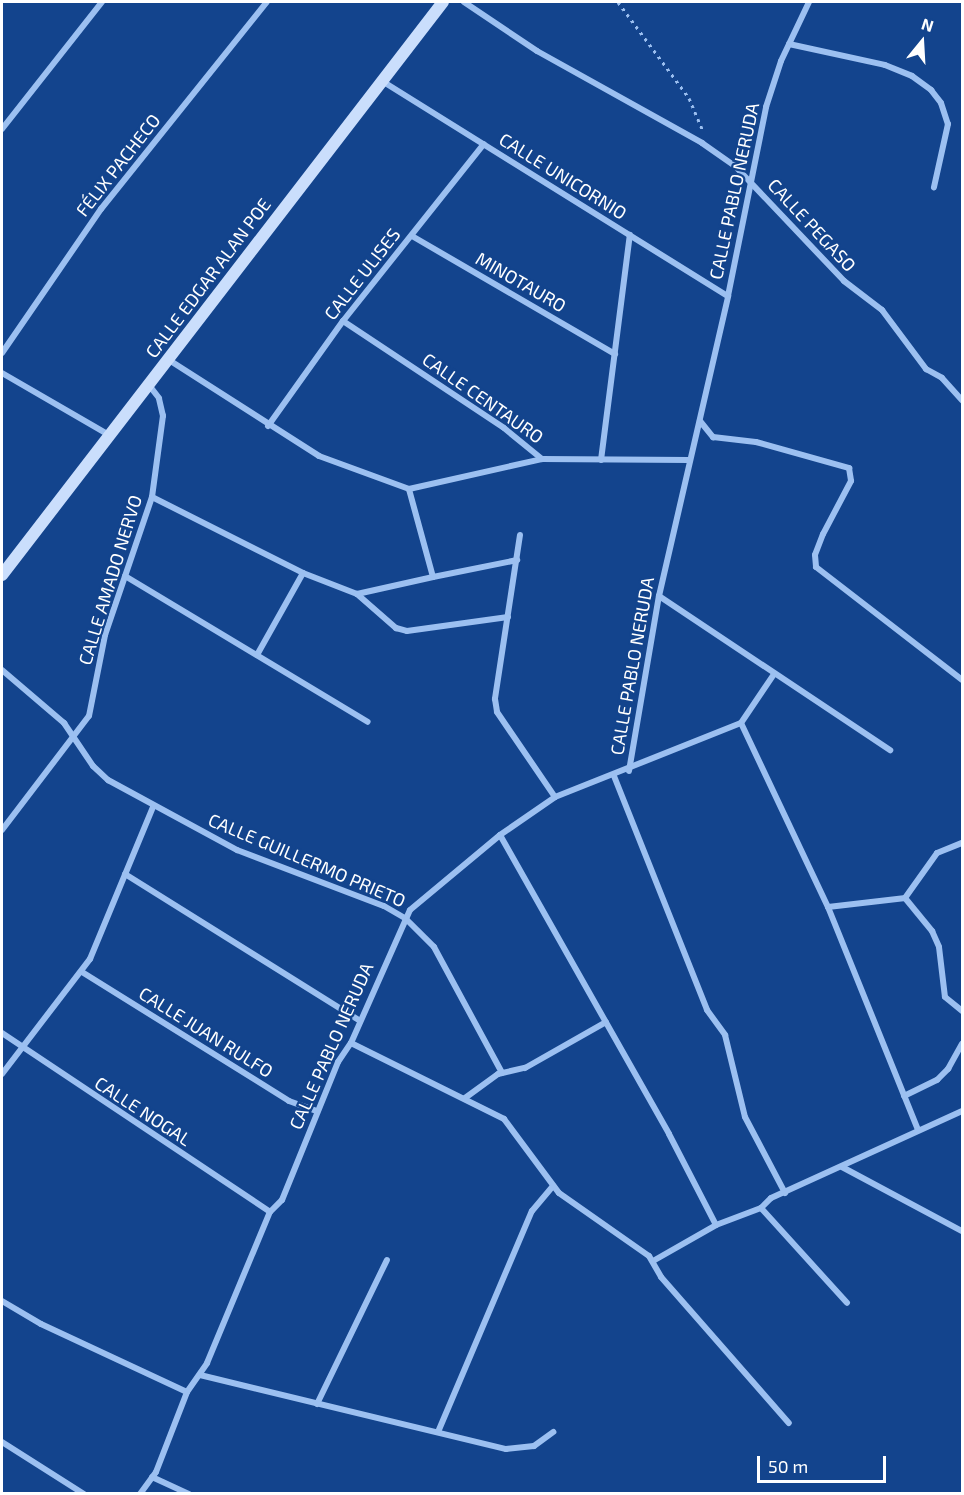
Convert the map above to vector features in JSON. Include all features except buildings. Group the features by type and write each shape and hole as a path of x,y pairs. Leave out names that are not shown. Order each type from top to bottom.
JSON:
{"street":[{"path":"2,129 102,2"},
{"name":"FÉLIX PACHECO","path":"2,353 101,209 267,2"},
{"name":"CALLE EDGAR ALAN POE","path":"2,575 443,2"},
{"name":"CALLE PEGASO","path":"464,2 537,51 702,143 750,181 844,281 882,310 926,369 942,378 963,400"},
{"name":"CALLE PABLO NERUDA","path":"140,1494 152,1477 188,1392 200,1375 270,1212 282,1200 316,1111 338,1062 351,1043 405,918 422,898 500,835 555,797 629,771 659,596 728,296 766,106 789,44 808,2"},
{"path":"789,44 885,65 912,76 931,90 941,103 948,124 934,187"},
{"name":"CALLE UNICORNIO","path":"381,81 728,296"},
{"name":"CALLE ULISES","path":"268,426 343,321 484,144"},
{"name":"MINOTAURO","path":"412,236 615,354"},
{"path":"601,460 630,236"},
{"name":"CALLE CENTAURO","path":"343,321 504,428 542,459 689,460"},
{"path":"169,360 268,426 319,456 409,489 542,459"},
{"path":"2,373 109,435"},
{"name":"CALLE AMADO NERVO","path":"2,830 89,716 105,635 152,497 163,416 159,398 150,385"},
{"path":"699,420 713,437 756,442 849,468 851,481 823,534 815,555 816,567 963,680"},
{"path":"409,489 433,577"},
{"path":"152,497 303,573 357,594 396,628 407,631 508,617"},
{"path":"520,535 495,699 497,712 555,797"},
{"path":"357,594 517,560"},
{"path":"257,655 303,573"},
{"path":"125,576 368,722"},
{"path":"659,596 890,750"},
{"name":"CALLE GUILLERMO PRIETO","path":"2,670 75,736 101,774 153,807 237,850 384,906 405,918 434,947 502,1073"},
{"path":"629,771 741,723 774,674"},
{"path":"741,723 828,907 918,1130"},
{"path":"614,776 707,1010 725,1035 745,1117 785,1193"},
{"path":"2,1074 82,972 153,807"},
{"path":"500,835 606,1022 716,1225"},
{"path":"828,907 905,898 937,853 963,843"},
{"path":"125,874 360,1022"},
{"path":"905,898 932,931 939,947 945,997 963,1011"},
{"name":"CALLE JUAN RULFO","path":"82,972 289,1101 316,1111"},
{"path":"465,1098 502,1073 525,1068 606,1022"},
{"name":"CALLE NOGAL","path":"2,1033 21,1049 270,1212"},
{"path":"351,1043 465,1098 512,1126 553,1186 653,1261 661,1277 789,1424"},
{"path":"904,1096 937,1080 948,1069 963,1044"},
{"path":"653,1261 716,1225 760,1208 771,1198 963,1111"},
{"path":"842,1167 963,1231"},
{"path":"438,1432 532,1211 553,1186"},
{"path":"760,1208 847,1303"},
{"path":"317,1404 387,1260"},
{"path":"2,1301 40,1324 188,1392"},
{"path":"200,1375 518,1449 534,1446 553,1432"},
{"path":"2,1442 84,1494"},
{"path":"152,1477 189,1494"}],"path":[{"path":"618,2 689,98 700,122 702,143"}]}
